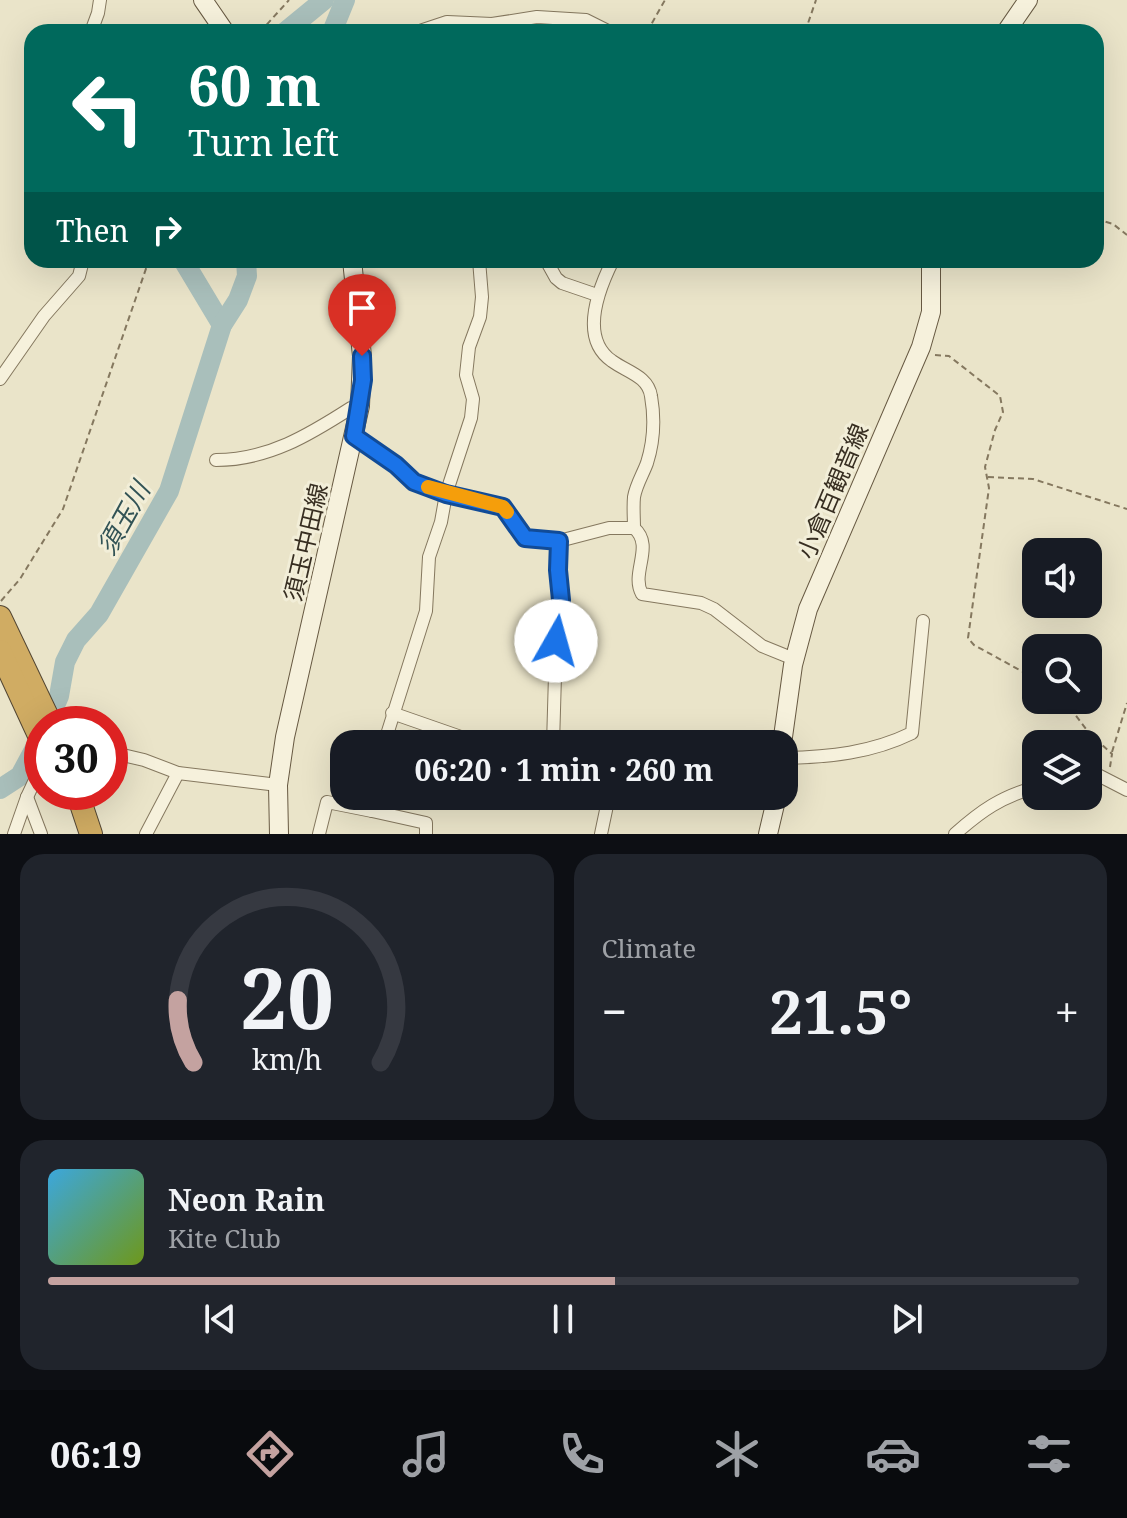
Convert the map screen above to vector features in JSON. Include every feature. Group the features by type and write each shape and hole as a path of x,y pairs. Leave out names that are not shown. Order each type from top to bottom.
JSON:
{"highway":[{"path":"0,617 42,706"},
{"path":"0,651 25,706"},
{"path":"68,810 75,834"},
{"path":"83,810 91,834"}],"main road":[{"path":"203,0 220,24"},
{"path":"1012,24 1028,0"},
{"name":"須玉中田線","path":"279,834 278,785 285,737 360,406 362,356 353,268"},
{"name":"小倉百観音線","path":"784,730 794,659 818,584 918,354 931,312 931,268"},
{"path":"768,834 774,810"}],"street":[{"path":"94,24 100,0"},
{"path":"441,24 492,24 537,17 586,20 594,24"},
{"path":"0,379 44,316 79,276 81,268"},
{"path":"388,730 426,611 429,557 473,406 466,375 469,347 481,307 479,268"},
{"path":"550,268 562,283 597,295"},
{"path":"609,268 597,295 595,315 599,346 611,361 649,386 652,398 654,434 634,496 634,528"},
{"path":"216,460 239,460 303,439 351,408 360,406"},
{"path":"354,436 396,465 414,482 446,494 503,507 525,538 559,541 609,528 634,528 641,534 644,544 638,586 642,594 701,603 714,609 762,646 794,659"},
{"path":"553,730 556,641 561,600 559,541"},
{"path":"798,757 838,756 891,743 912,733 923,621"},
{"path":"392,713 441,730"},
{"path":"128,756 178,773 278,785"},
{"path":"146,834 178,773"},
{"path":"1102,778 1127,790"},
{"path":"955,834 981,810 1022,791"},
{"path":"319,834 327,802 426,823 426,834"},
{"path":"14,834 24,806"},
{"path":"32,810 41,834"},
{"path":"601,834 606,810"}],"path":[{"path":"267,24 289,0"},
{"path":"652,24 665,0"},
{"path":"808,24 816,0"},
{"path":"1104,221 1127,235"},
{"path":"0,601 20,579 63,509 146,268"},
{"path":"918,354 949,356 1000,396 1003,412 985,467 989,488 968,638 974,645 1022,671"},
{"path":"987,477 1033,479 1127,509"},
{"path":"1109,780 1112,754 1127,703"},
{"path":"1075,714 1089,733 1112,754"}],"waterway":[{"name":"須玉川","path":"295,24 324,0"},
{"name":"須玉川","path":"335,24 345,0"},
{"name":"須玉川","path":"188,268 222,325"},
{"name":"須玉川","path":"55,706 65,662 76,640 99,614 169,491 222,325 238,300 247,276 246,268"},
{"name":"須玉川","path":"0,789 20,776 24,769"}],"slow traffic":[{"path":"428,487 503,507 507,512"}],"route":[{"path":"362,356 363,380 354,436 396,465 414,482 446,494 503,507 525,538 559,541 561,600 556,641"}]}
